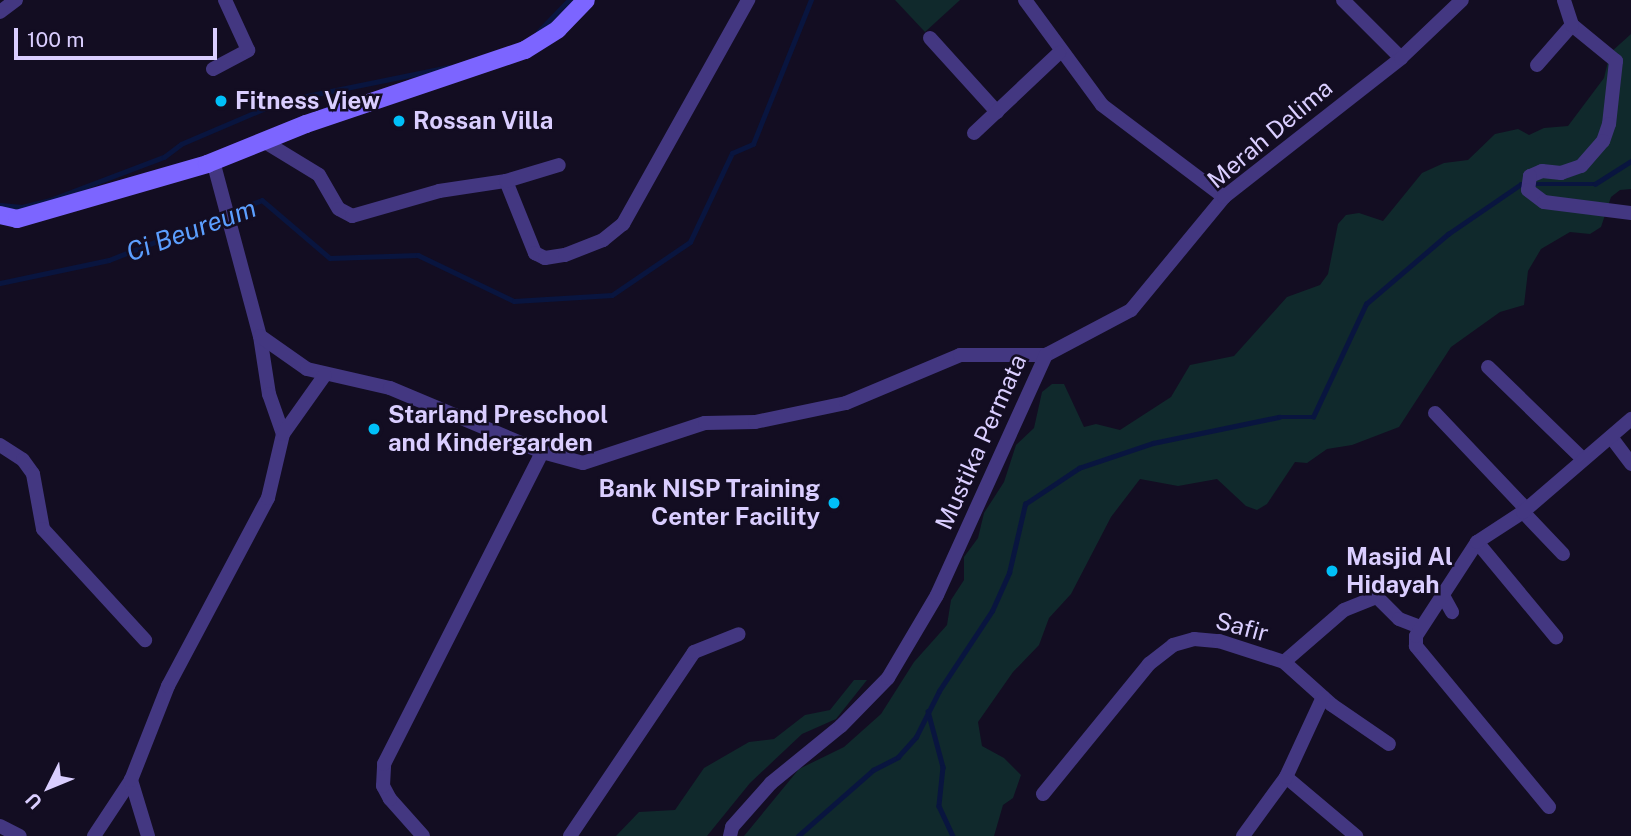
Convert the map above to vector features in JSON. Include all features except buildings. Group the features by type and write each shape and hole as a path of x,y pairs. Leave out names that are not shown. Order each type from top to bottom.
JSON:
{"main road":[{"path":"0,215 17,219 210,162 306,124 525,50 558,29 586,0"}],"street":[{"path":"0,12 16,0"},
{"path":"213,69 248,50 225,0"},
{"path":"506,181 540,256 565,255 614,233 748,0"},
{"path":"1025,0 1059,53 1110,113 1224,197"},
{"path":"1343,0 1401,58"},
{"name":"Merah Delima","path":"1046,355 1131,310 1224,197 1401,58 1462,0"},
{"path":"1564,0 1572,25 1616,61 1609,124 1603,141 1581,166 1529,183 1544,202 1631,213"},
{"path":"1537,65 1572,25"},
{"path":"930,38 997,112"},
{"path":"974,133 1059,53"},
{"path":"265,142 319,174 339,209 352,216 439,191 506,181 559,165"},
{"path":"210,162 240,277 260,336 269,394 283,434"},
{"name":"Mustika Permata","path":"260,336 301,365 325,375 390,388 542,452 591,462 705,423 755,422 846,403 953,357 1046,355 937,595 888,678 841,726 771,783 732,827 730,836"},
{"path":"1488,367 1582,458"},
{"path":"94,836 131,780 168,686 268,498 283,434 325,375"},
{"path":"1435,413 1563,554"},
{"path":"1549,807 1416,646 1420,627 1441,592 1456,578 1477,542 1525,511 1582,458 1631,419"},
{"path":"1611,437 1631,464"},
{"path":"0,445 23,460 33,474 43,529 145,640"},
{"path":"423,836 390,799 383,786 384,764 542,452"},
{"path":"1477,542 1556,637"},
{"path":"1441,592 1452,612"},
{"path":"1284,662 1344,610 1377,597 1399,619 1420,627"},
{"path":"570,836 694,652 739,634"},
{"name":"Safir","path":"1043,794 1149,664 1172,645 1194,639 1219,641 1284,662 1323,697 1389,744"},
{"path":"1242,836 1286,777 1323,697"},
{"path":"1286,777 1356,836"},
{"path":"131,780 148,836"},
{"path":"0,826 20,836"}],"green space":[{"path":"895,0 960,0 925,32"},
{"path":"1631,34 1631,189 1620,190 1611,197 1601,227 1590,234 1570,232 1541,249 1528,271 1524,305 1500,312 1451,347 1399,427 1352,445 1327,449 1307,463 1295,462 1267,504 1257,510 1246,506 1217,479 1178,486 1140,479 1111,517 1071,594 1049,618 1039,645 1013,672 978,722 982,746 1004,758 1021,775 1013,798 1003,805 994,836 744,836 799,769 844,747 881,714 914,662 947,625 951,600 964,580 964,557 978,538 984,513 1004,482 1016,445 1034,428 1042,392 1052,384 1064,384 1084,427 1096,424 1120,430 1171,397 1190,365 1234,356 1287,297 1320,285 1328,274 1338,224 1346,215 1359,213 1383,221 1422,173 1444,163 1468,160 1495,134 1518,129 1529,135 1544,128 1568,126 1604,78 1610,53"},
{"path":"854,680 867,680 836,719 802,734 750,783 707,836 616,836 639,812 675,810 704,768 749,742 774,739 805,715 830,710"}],"waterway":[{"path":"538,32 569,0"},
{"name":"Ci Beureum","path":"0,283 109,260 262,200 330,258 418,255 514,301 612,295 690,242 732,153 753,144 811,0"},
{"path":"0,205 22,207 50,200 164,157 181,144 282,101 449,67"},
{"path":"798,836 873,770 898,757 916,737 939,691 992,611 1009,573 1025,504 1079,468 1153,443 1279,417 1313,417 1366,304 1448,234 1521,184 1595,184 1631,161"},
{"path":"928,711 943,767 939,806 953,836"}],"place":[{"name":"Fitness View","path":"221,101"},
{"name":"Rossan Villa","path":"399,121"},
{"name":"Starland Preschool and Kindergarden","path":"374,429"},
{"name":"Bank NISP Training Center Facility","path":"834,503"},
{"name":"Masjid Al Hidayah","path":"1332,571"}]}
